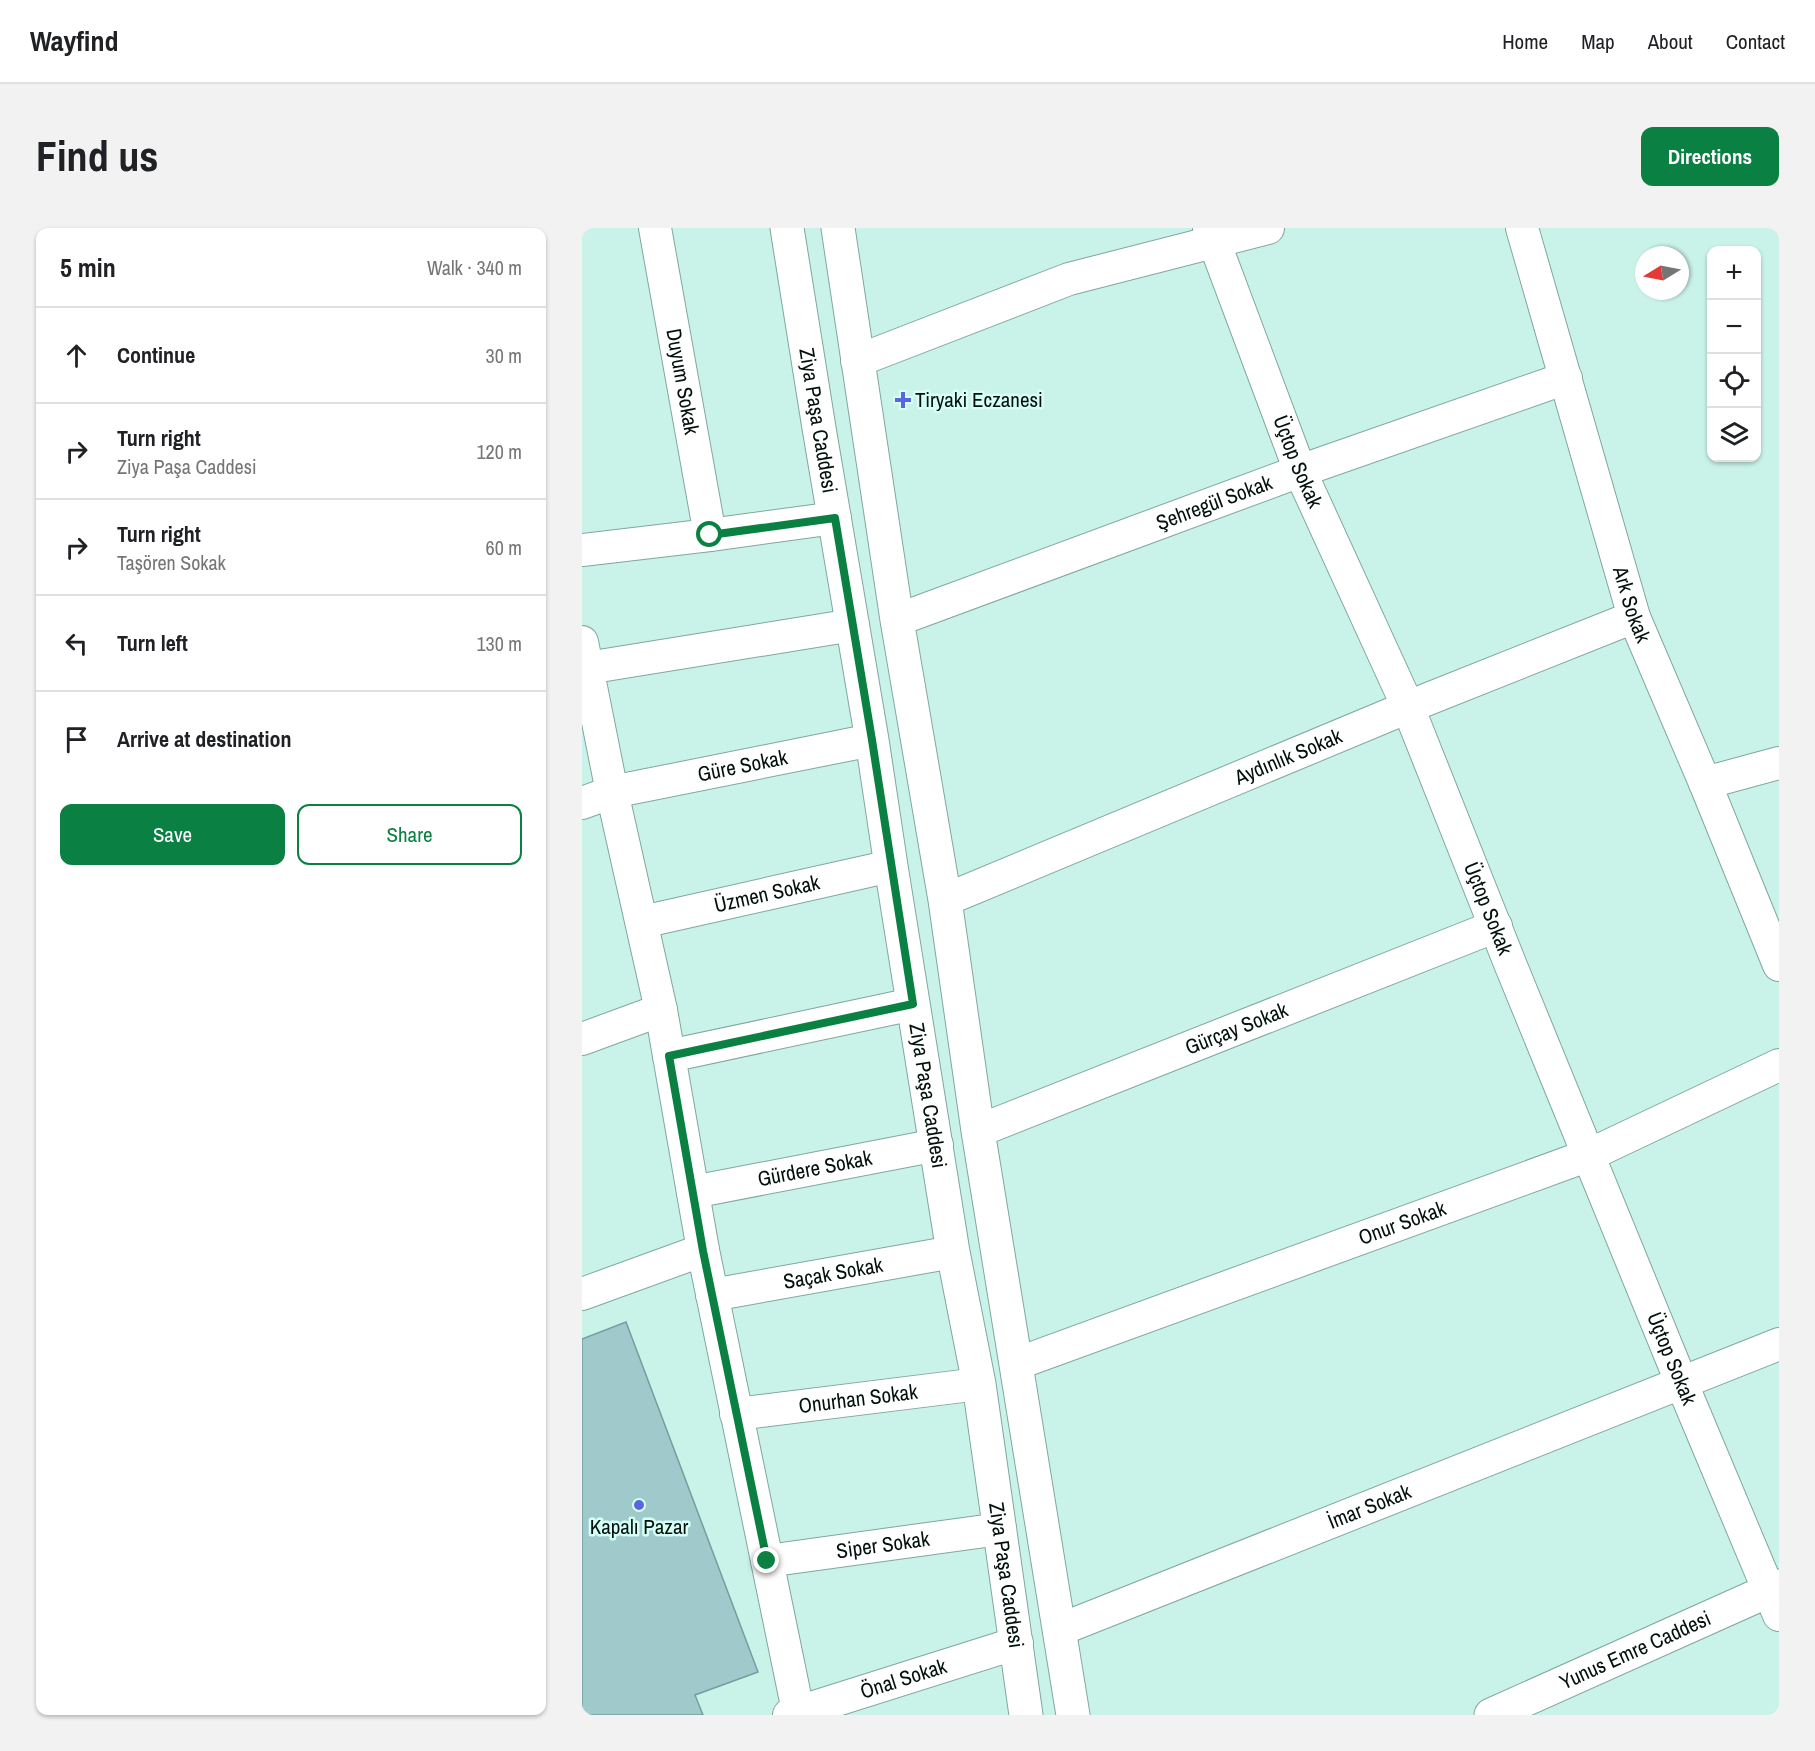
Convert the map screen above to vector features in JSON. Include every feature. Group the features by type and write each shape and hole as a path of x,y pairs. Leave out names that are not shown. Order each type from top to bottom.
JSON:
{"main road":[{"name":"Ziya Paşa Caddesi","path":"787,228 872,740 953,1252 979,1384 1026,1715"},
{"name":"Ziya Paşa Caddesi","path":"838,228 897,620 945,900 978,1131 1073,1715"},
{"name":"Yunus Emre Caddesi","path":"1491,1715 1776,1597"}],"street":[{"name":"Duyum Sokak","path":"656,228 710,535"},
{"path":"857,361 1069,279 1212,235 1268,228"},
{"name":"Ark Sokak","path":"1522,228 1634,617 1779,965"},
{"name":"Üçtop Sokak","path":"1212,235 1300,471 1408,707 1682,1384 1776,1597"},
{"name":"Şehregül Sokak","path":"897,620 1300,471 1566,378"},
{"path":"582,550 835,518"},
{"name":"Aydınlık Sokak","path":"945,900 1408,707 1634,617"},
{"path":"793,1713 767,1561 703,1251 661,1010 612,792 585,655 853,624"},
{"name":"Güre Sokak","path":"582,802 612,792 872,740"},
{"path":"1705,783 1779,763"},
{"name":"Üzmen Sokak","path":"642,922 891,866"},
{"name":"Gürçay Sokak","path":"978,1131 1496,926"},
{"path":"669,1056 913,1004"},
{"path":"582,1039 661,1010"},
{"name":"Onur Sokak","path":"1016,1364 1589,1155 1779,1065"},
{"name":"Gürdere Sokak","path":"693,1192 937,1144"},
{"path":"582,1294 703,1251"},
{"name":"Saçak Sokak","path":"712,1295 953,1252"},
{"name":"İmar Sokak","path":"1059,1630 1779,1344"},
{"name":"Onurhan Sokak","path":"736,1414 979,1384"},
{"name":"Siper Sokak","path":"767,1561 1000,1529"},
{"name":"Önal Sokak","path":"793,1713 1017,1643"}],"building":[{"name":"Kapalı Pazar","path":"626,1322 758,1672 695,1695 703,1715 582,1715 582,1339"}],"place":[{"name":"Tiryaki Eczanesi","path":"903,400"},
{"name":"Kapalı Pazar","path":"639,1505"}],"route":[{"path":"710,535 835,518 913,1004 669,1056 703,1251 767,1561"}]}
